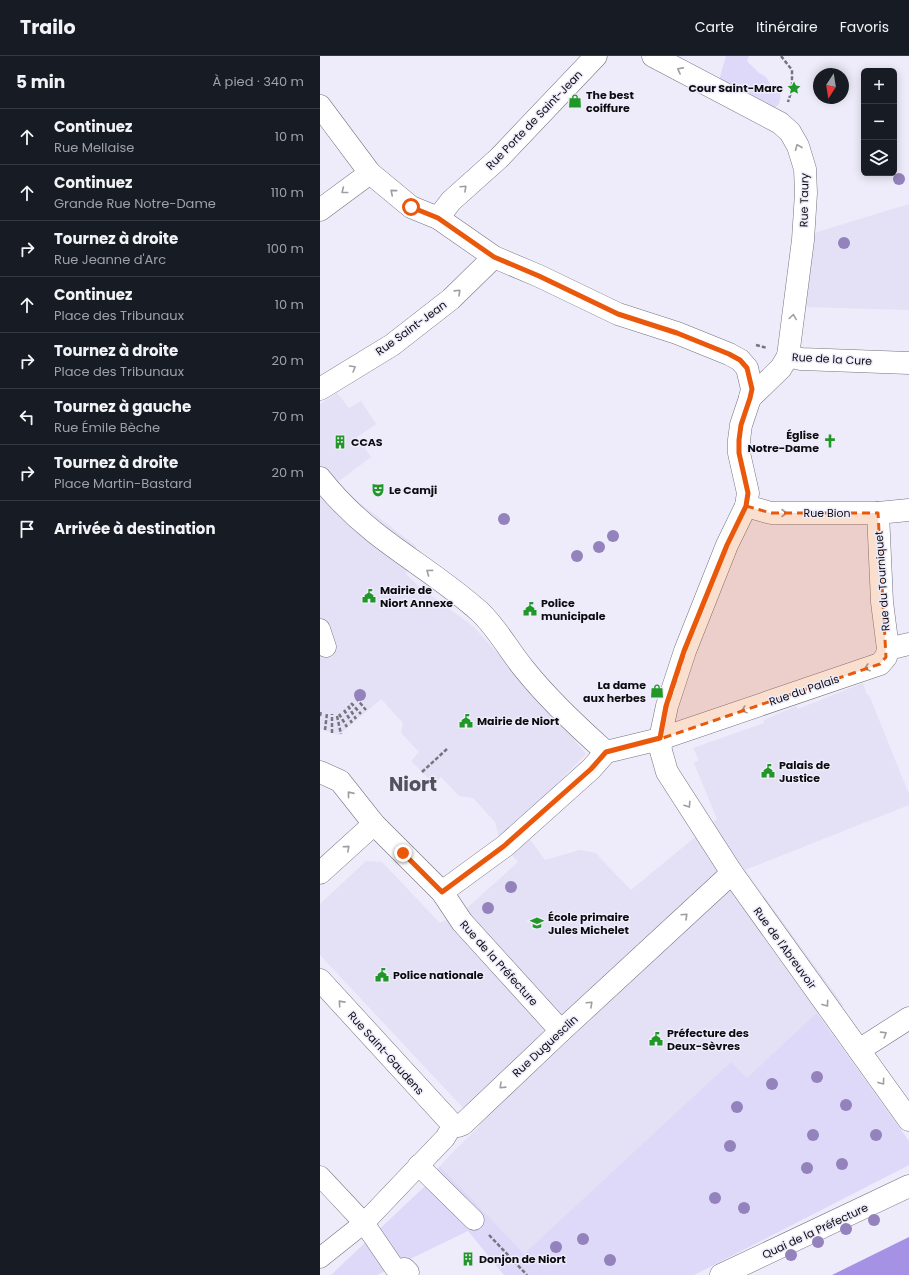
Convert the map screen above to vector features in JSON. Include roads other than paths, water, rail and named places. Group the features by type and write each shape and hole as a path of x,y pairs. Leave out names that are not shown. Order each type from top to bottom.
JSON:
{"street":[{"name":"Rue Porte de Saint-Jean","path":"438,218 450,201 499,158 596,56"},
{"name":"Rue Taury","path":"653,56 780,123 790,132 798,146 805,169 806,193 803,240 788,356"},
{"path":"320,106 370,173 411,207 438,218 494,257 539,276 618,314 677,333 729,354 740,360 747,368 752,389 741,425 739,440 739,453 748,493 746,506 727,545 687,644 666,706 660,738"},
{"path":"320,210 370,173"},
{"name":"Rue Saint-Jean","path":"320,388 392,345 451,299 494,257"},
{"name":"Rue de la Cure","path":"750,398 781,368 788,356 801,359 909,363"},
{"path":"320,478 333,495 373,531 482,613 506,642 524,670 555,703 606,752 591,769 504,846 442,892"},
{"name":"Rue Bion","path":"746,506 771,513 878,513 909,510"},
{"name":"Rue du Tourniquet","path":"878,513 882,602 888,649"},
{"path":"320,628 326,648"},
{"path":"888,649 909,644"},
{"name":"Rue du Palais","path":"606,752 660,738 880,664 886,657 888,649"},
{"name":"Rue de l'Abreuvoir","path":"660,738 667,772 732,873 909,1120"},
{"name":"Rue de la Préfecture","path":"320,772 340,781 374,824 442,892 462,922 561,1031"},
{"path":"320,872 374,824"},
{"name":"Rue Duguesclin","path":"453,1125 458,1126 463,1124 732,873"},
{"name":"Rue Saint-Gaudens","path":"320,980 453,1125"},
{"path":"859,1050 909,1018"},
{"path":"320,1258 364,1223 418,1165 446,1138 453,1125"},
{"path":"418,1165 474,1220"},
{"path":"320,1176 364,1223 394,1267 398,1269 405,1268 409,1272"},
{"name":"Quai de la Préfecture","path":"721,1275 909,1186"}],"place":[{"name":"Cour Saint-Marc","path":"794,88"},
{"name":"The best coiffure","path":"575,101"},
{"name":"Église Notre-Dame","path":"830,441"},
{"name":"CCAS","path":"340,442"},
{"name":"Le Camji","path":"378,490"},
{"name":"Mairie de Niort Annexe","path":"369,596"},
{"name":"Police municipale","path":"530,609"},
{"name":"La dame aux herbes","path":"657,691"},
{"name":"Mairie de Niort","path":"466,721"},
{"name":"Palais de Justice","path":"768,771"},
{"name":"École primaire Jules Michelet","path":"537,923"},
{"name":"Police nationale","path":"382,975"},
{"name":"Préfecture des Deux-Sèvres","path":"656,1039"},
{"name":"Donjon de Niort","path":"468,1259"}],"district":[{"name":"Niort","path":"413,784"}]}
